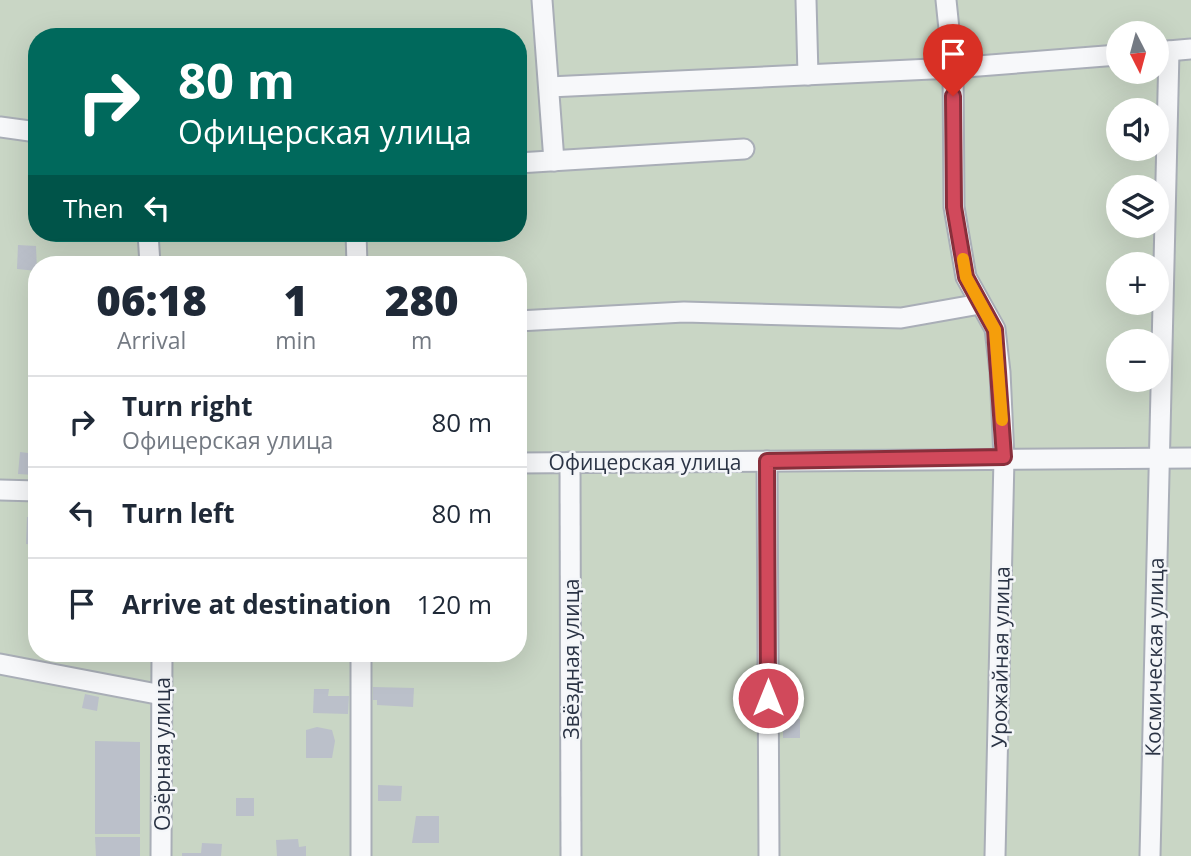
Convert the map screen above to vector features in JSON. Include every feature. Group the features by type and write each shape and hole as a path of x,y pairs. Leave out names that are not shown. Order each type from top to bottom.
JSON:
{"street":[{"path":"541,0 554,161"},
{"path":"806,0 808,75"},
{"name":"Урожайная улица","path":"946,0 953,68 954,207 966,277 995,330 1004,457 995,856"},
{"path":"1169,51 1191,49"},
{"path":"549,87 953,68 1106,56"},
{"name":"Космическая улица","path":"1150,856 1163,84"},
{"path":"0,127 28,131"},
{"path":"527,162 744,149"},
{"path":"527,321 684,312 901,318 981,304"},
{"name":"Офицерская улица","path":"527,463 1191,457"},
{"path":"767,461 768,856"},
{"name":"Звёздная улица","path":"570,462 571,856"},
{"path":"0,490 28,491"},
{"name":"Озёрная улица","path":"161,856 162,662"},
{"path":"361,662 361,856"},
{"path":"0,664 162,695"}],"green space":[{"path":"0,0 1191,0 1191,856 0,856"}],"building":[{"path":"18,245 36,246 36,256 28,256 28,270 17,269"},
{"path":"20,452 28,453 28,475 18,474"},
{"path":"27,517 28,517 28,544"},
{"path":"373,687 414,688 413,707 377,705 377,700 373,700"},
{"path":"314,689 329,689 328,696 349,696 348,714 313,713"},
{"path":"85,694 99,697 97,711 82,708"},
{"path":"783,718 800,719 800,738 783,738"},
{"path":"317,727 332,730 335,741 332,758 306,758 306,730"},
{"path":"95,741 140,742 140,834 95,834"},
{"path":"378,785 402,786 401,801 378,801"},
{"path":"236,798 254,798 254,816 236,816"},
{"path":"416,816 439,816 439,843 412,843"},
{"path":"95,837 140,837 140,856 96,856"},
{"path":"298,839 299,847 306,846 306,856 277,856 276,840"},
{"path":"202,843 222,844 221,856 182,856 182,853 201,853"}],"slow traffic":[{"path":"963,259 966,277 995,330 1002,420"}],"route":[{"path":"768,698 767,461 1004,457 995,330 966,277 954,207 953,96"}]}
